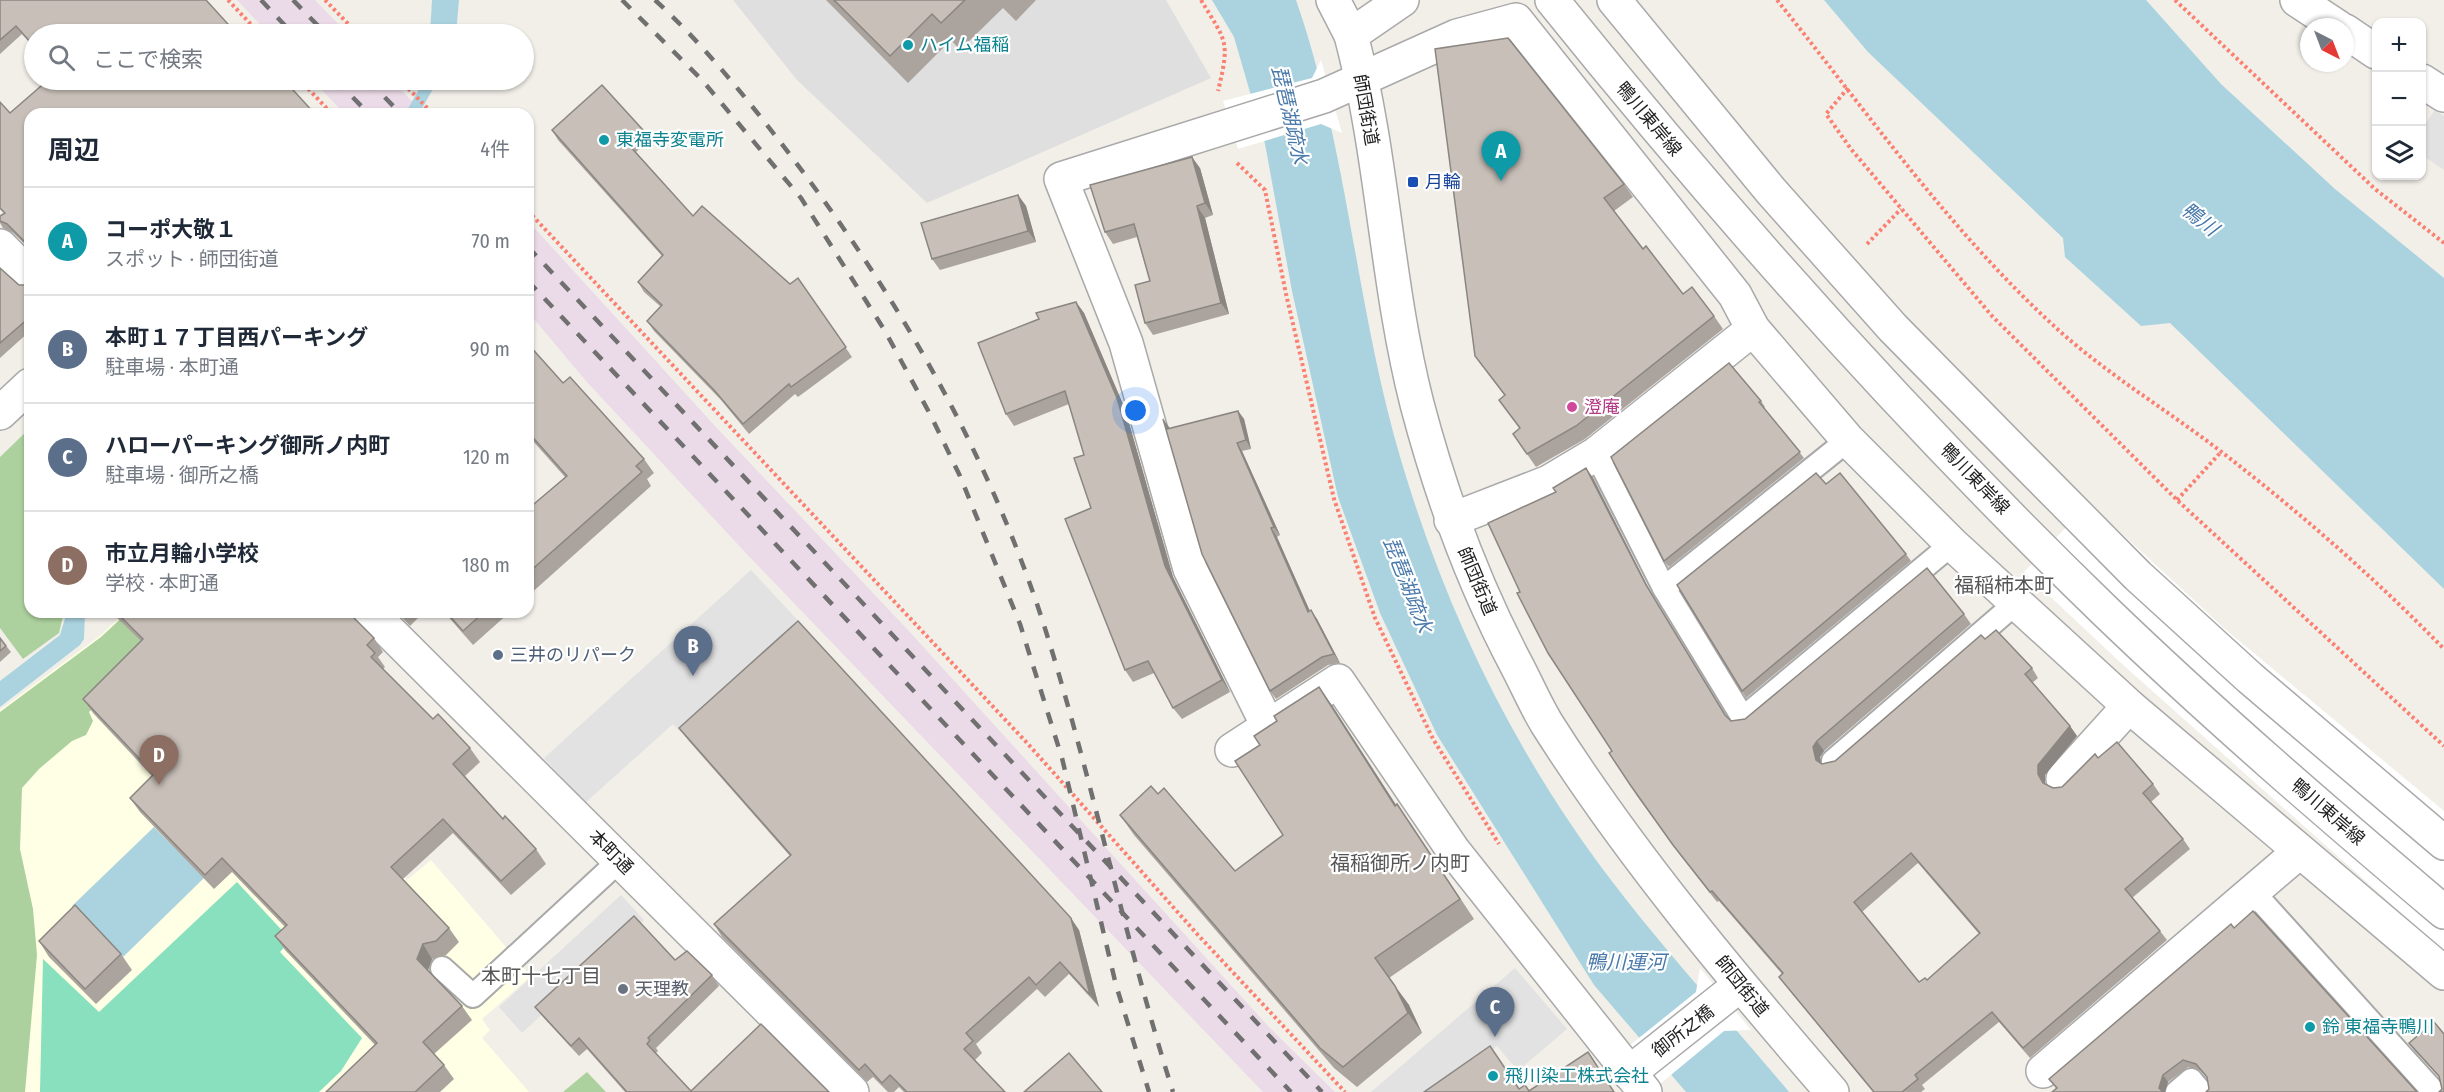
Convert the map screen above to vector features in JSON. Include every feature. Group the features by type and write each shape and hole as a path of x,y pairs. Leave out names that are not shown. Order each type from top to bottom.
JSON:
{"street":[{"name":"師団街道","path":"1333,0 1351,35 1363,80 1394,295 1417,404 1451,520 1491,618 1546,722 1733,991 1832,1092"},
{"path":"1351,35 1402,0"},
{"name":"鴨川東岸線","path":"1552,0 1746,234 1858,359 1991,495 2103,609 2213,711 2444,912"},
{"path":"1614,0 1772,191 1893,328 2138,576 2241,670 2444,843"},
{"path":"2297,0 2324,18"},
{"path":"1268,726 1190,569 1126,343 1061,178 1324,96 1457,36 1516,21 1735,295 1753,329 1848,440 1952,544 2129,706 2444,973"},
{"path":"2354,37 2372,49"},
{"path":"2426,84 2444,95"},
{"path":"0,246 24,270"},
{"path":"1451,520 1549,482 1596,454 1753,329"},
{"path":"0,413 24,391"},
{"name":"本町通","path":"376,618 852,1092"},
{"path":"1232,750 1338,681 1453,850 1638,1076"},
{"path":"2063,779 2129,706"},
{"path":"2043,1071 2254,893 2299,852"},
{"name":"御所之橋","path":"1638,1076 1733,991"}],"lane":[{"path":"1664,588 1848,440"},
{"path":"1596,454 1664,588 1743,718 1952,544"},
{"path":"1833,761 2016,603"},
{"path":"442,968 473,996 620,860"},
{"path":"2254,893 2434,1092"},
{"path":"2177,1092 2191,1080 2201,1092"}],"path":[{"path":"228,0 251,24"},
{"path":"325,0 348,24"},
{"path":"1202,0 1226,41 1226,59 1216,99 1225,127 1223,150 1265,190 1286,294 1334,499 1376,618 1433,739 1501,848"},
{"path":"1777,0 1911,171 1994,266 2065,335 2221,452 2329,542 2444,649"},
{"path":"2175,0 2375,189 2444,243"},
{"path":"1848,88 1826,114 1851,149 1992,316 2176,500 2444,746"},
{"path":"309,90 326,108"},
{"path":"410,90 427,108"},
{"path":"1864,247 1901,208"},
{"path":"534,217 1011,726 1198,935 1345,1092"},
{"path":"2176,500 2221,452"}],"shaded area":[{"path":"237,0 315,0 338,24 260,24"},
{"name":"ハイム福稲","path":"733,0 1166,0 1211,78 927,203 797,80"},
{"path":"322,90 401,90 419,108 339,108"},
{"path":"2435,110 2444,116 2444,170 2426,158 2426,123"},
{"path":"534,228 716,427 907,629 1268,1026 1335,1092 1263,1092 743,550 586,381 534,319"},
{"path":"751,570 805,628 685,737 673,724 585,803 544,758"},
{"path":"119,618 163,618 407,880 431,860 531,976 482,1019 490,1030 482,1038 529,1092 0,1092 0,710 101,635"},
{"path":"621,895 644,920 522,1033 499,1007"},
{"path":"1515,968 1567,1029 1518,1071 1497,1046 1443,1092 1371,1092"}],"green space":[{"path":"24,434 24,618 63,618 59,633 23,659 0,628 0,457"},
{"path":"122,618 151,618 137,667 89,712 93,721 86,735 72,741 39,769 22,788 20,849 33,909 37,955 25,1092 0,1092 0,712 101,637"},
{"path":"237,882 291,940 280,952 362,1038 341,1071 319,1092 40,1092 43,959 99,1012"},
{"path":"587,1072 606,1092 563,1092"}],"water":[{"path":"432,0 459,0 457,24 431,24"},
{"name":"鴨川運河","path":"1212,0 1296,0 1314,56 1328,114 1373,345 1401,460 1439,572 1487,680 1514,732 1576,832 1611,880 1676,961 1789,1092 1686,1092 1594,985 1437,735 1380,613 1338,497 1292,291 1265,144 1234,37"},
{"name":"鴨川","path":"1824,0 2146,0 2221,84 2335,189 2444,278 2444,589 2170,323 2141,326 2065,257 2063,238 1868,52"},
{"path":"65,618 85,618 84,639 80,645 0,707 0,681 60,635"},
{"path":"154,827 204,878 121,959 72,906"}],"pier":[{"path":"1321,60 1342,133 1321,124 1238,149 1223,101 1312,78"},
{"path":"2089,503 2226,630 2444,811 2444,951 2121,663 2024,572"},
{"path":"1700,968 1751,1030 1724,1031 1660,1084 1629,1046 1696,992"}],"building":[{"path":"0,0 206,0 228,24 24,24 24,35 16,26 0,40"},
{"path":"834,0 965,0 941,23 932,14 890,56"},
{"path":"1508,38 1624,184 1604,198 1643,249 1646,246 1683,294 1692,287 1714,316 1576,426 1527,454 1513,434 1520,428 1499,400 1505,395 1475,356 1435,49"},
{"path":"602,85 643,130 628,144 693,216 702,206 790,284 798,278 846,347 791,387 789,384 743,424 714,390 647,321 662,305 638,282 663,255 552,130"},
{"path":"36,90 293,90 310,108 24,108 24,241 7,224 0,221 0,216 5,213 0,208 0,102 10,113"},
{"path":"1192,157 1205,203 1197,206 1221,303 1145,323 1135,285 1150,281 1134,224 1105,232 1090,185"},
{"path":"1018,195 1028,231 932,259 921,223"},
{"path":"0,268 19,285 24,285 24,322 0,343"},
{"path":"1076,302 1117,398 1165,566 1222,680 1173,708 1148,661 1125,670 1065,519 1091,508 1074,458 1084,455 1065,391 1006,414 978,343 1039,319 1036,313"},
{"path":"534,351 563,383 570,377 644,459 636,466 642,472 534,568 534,504 567,476 534,439"},
{"path":"1729,363 1800,452 1664,561 1611,457"},
{"path":"1238,411 1246,440 1237,443 1308,612 1311,610 1334,654 1322,657 1270,691 1202,554 1163,419 1167,429"},
{"path":"1586,468 1646,585 1725,715 1731,721 1745,719 1927,568 1964,614 1817,741 1813,747 1816,760 1822,764 1835,761 1981,635 1985,639 1996,630 2032,668 2025,674 2070,726 2038,765 2038,774 2043,783 2053,788 2062,787 2095,754 2098,758 2117,742 2153,784 2143,793 2183,839 2125,889 2160,931 2023,1048 1992,1012 1915,1075 1918,1079 1902,1092 1874,1092 1779,977 1783,973 1712,891 1710,892 1673,845 1609,753 1612,751 1548,653 1517,593 1520,592 1488,523 1556,492 1553,488","holes":["1911,853 1980,933 1927,980 1925,978 1919,982 1854,902"]},
{"path":"1816,473 1826,484 1840,473 1906,554 1742,691 1677,585"},
{"path":"122,618 354,618 374,638 367,645 375,653 371,657 433,719 438,714 470,748 453,764 503,819 505,816 536,849 501,881 443,819 391,867 449,928 436,941 423,944 417,959 462,1006 423,1042 444,1065 415,1092 326,1092 377,1043 275,936 287,925 222,858 205,875 130,798 154,774 83,699 143,639"},
{"path":"451,618 477,618 463,631"},
{"path":"798,621 1071,918 1090,995 1060,962 1036,985 1029,977 966,1033 973,1041 964,1049 1005,1092 907,1092 890,1075 882,1083 865,1064 859,1070 714,924 791,855 679,728"},
{"path":"0,638 6,646 0,651"},
{"path":"1319,687 1395,806 1397,804 1460,899 1375,958 1395,986 1408,1013 1343,1067 1320,1048 1120,815 1151,786 1158,794 1164,788 1235,871 1283,835 1235,761 1260,745 1254,736 1277,721 1274,716"},
{"path":"75,905 121,954 85,989 39,941"},
{"path":"2253,911 2417,1092 2206,1092 2209,1089 2207,1077 2196,1064 2183,1060 2163,1075 2159,1088 2163,1092 2052,1092 2057,1088 2049,1079 2231,924 2234,928"},
{"path":"634,916 675,960 687,951 712,975 648,1038 650,1040 647,1044 691,1091 761,1024 829,1092 627,1092 579,1038 571,1046 535,1007"},
{"path":"2434,1022 2444,1034 2444,1092 2439,1092 2442,1089 2439,1076 2409,1043"},
{"path":"1490,1046 1519,1089 1525,1085 1529,1091 1588,1052 1614,1092 1424,1092"},
{"path":"1069,1053 1102,1092 1024,1092"}],"waterway":[{"path":"415,108 425,90"}],"railway":[{"path":"261,0 284,24"},
{"path":"293,0 316,24"},
{"path":"622,0 702,80 801,198 885,331 931,416 960,476 1020,624 1062,758 1116,985 1149,1092"},
{"path":"655,0 689,33 737,87 822,198 898,312 965,432 1020,557 1043,622 1061,680 1155,1034 1173,1092"},
{"path":"346,90 363,108"},
{"path":"378,90 395,108"},
{"path":"534,253 1322,1092"},
{"path":"534,287 1291,1092"}],"place":[{"name":"ハイム福稲","path":"908,45"},
{"name":"東福寺変電所","path":"604,140"},
{"name":"コーポ大敬１","path":"1501,181"},
{"name":"月輪","path":"1413,182"},
{"name":"澄庵","path":"1572,407"},
{"name":"三井のリパーク","path":"498,655"},
{"name":"本町１７丁目西パーキング","path":"693,676"},
{"name":"市立月輪小学校","path":"159,785"},
{"name":"天理教","path":"623,989"},
{"name":"鈴 東福寺鴨川","path":"2310,1027"},
{"name":"ハローパーキング御所ノ内町","path":"1495,1037"},
{"name":"飛川染工株式会社","path":"1493,1076"}],"district":[{"name":"福稲柿本町","path":"2004,585"},
{"name":"福稲御所ノ内町","path":"1400,863"},
{"name":"本町十七丁目","path":"541,976"}],"water label":[{"name":"琵琶湖疏水","path":"1290,115"},
{"name":"琵琶湖疏水","path":"1408,585"}]}
